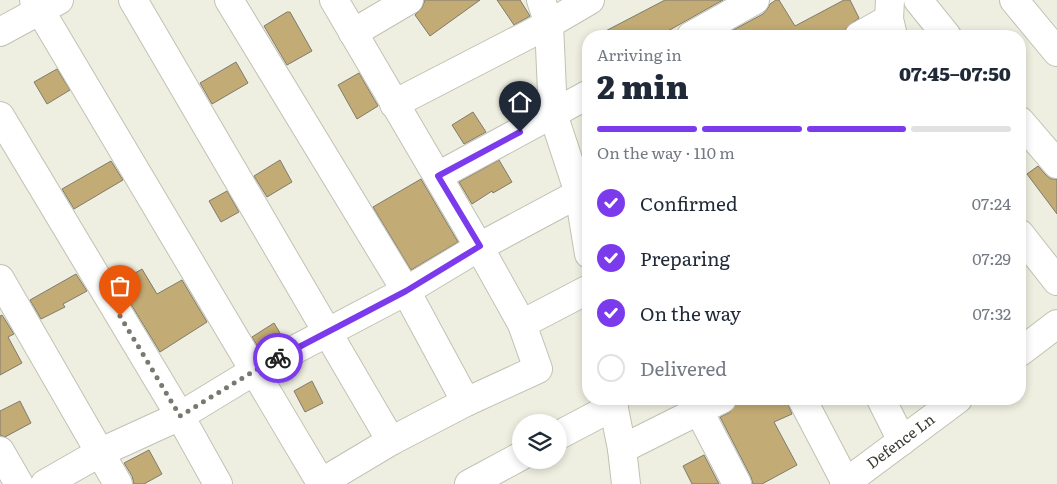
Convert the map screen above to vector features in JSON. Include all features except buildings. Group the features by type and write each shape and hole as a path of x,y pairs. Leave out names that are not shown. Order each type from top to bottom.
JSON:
{"street":[{"path":"133,0 391,441"},
{"path":"229,0 406,291 466,402"},
{"path":"0,32 44,3 320,484 391,441 466,402 538,369 522,324 480,246 334,0"},
{"path":"353,33 409,0"},
{"path":"394,104 545,12 590,0"},
{"path":"702,30 755,0"},
{"path":"918,0 942,30"},
{"path":"1014,0 1057,52"},
{"path":"545,12 553,114 582,185"},
{"path":"870,30 891,19"},
{"path":"438,176 582,98"},
{"path":"0,116 180,416 218,484"},
{"path":"1026,128 1057,164"},
{"path":"45,484 99,453 180,416 254,371 406,291 480,246 582,191"},
{"path":"1026,242 1057,281"},
{"path":"0,279 118,484"},
{"path":"522,324 582,293"},
{"path":"1026,347 1057,324"},
{"path":"567,430 608,405"},
{"path":"614,405 622,449 623,483"},
{"path":"622,449 711,405 737,484"},
{"path":"805,405 845,483"},
{"path":"884,405 902,441"},
{"name":"Defence Ln","path":"845,483 950,405"},
{"path":"0,452 19,484"},
{"path":"469,484 512,461"}],"way so far":[{"path":"120,316 180,416 278,358"}],"route":[{"path":"278,358 406,291 480,246 438,176 520,132"}]}
